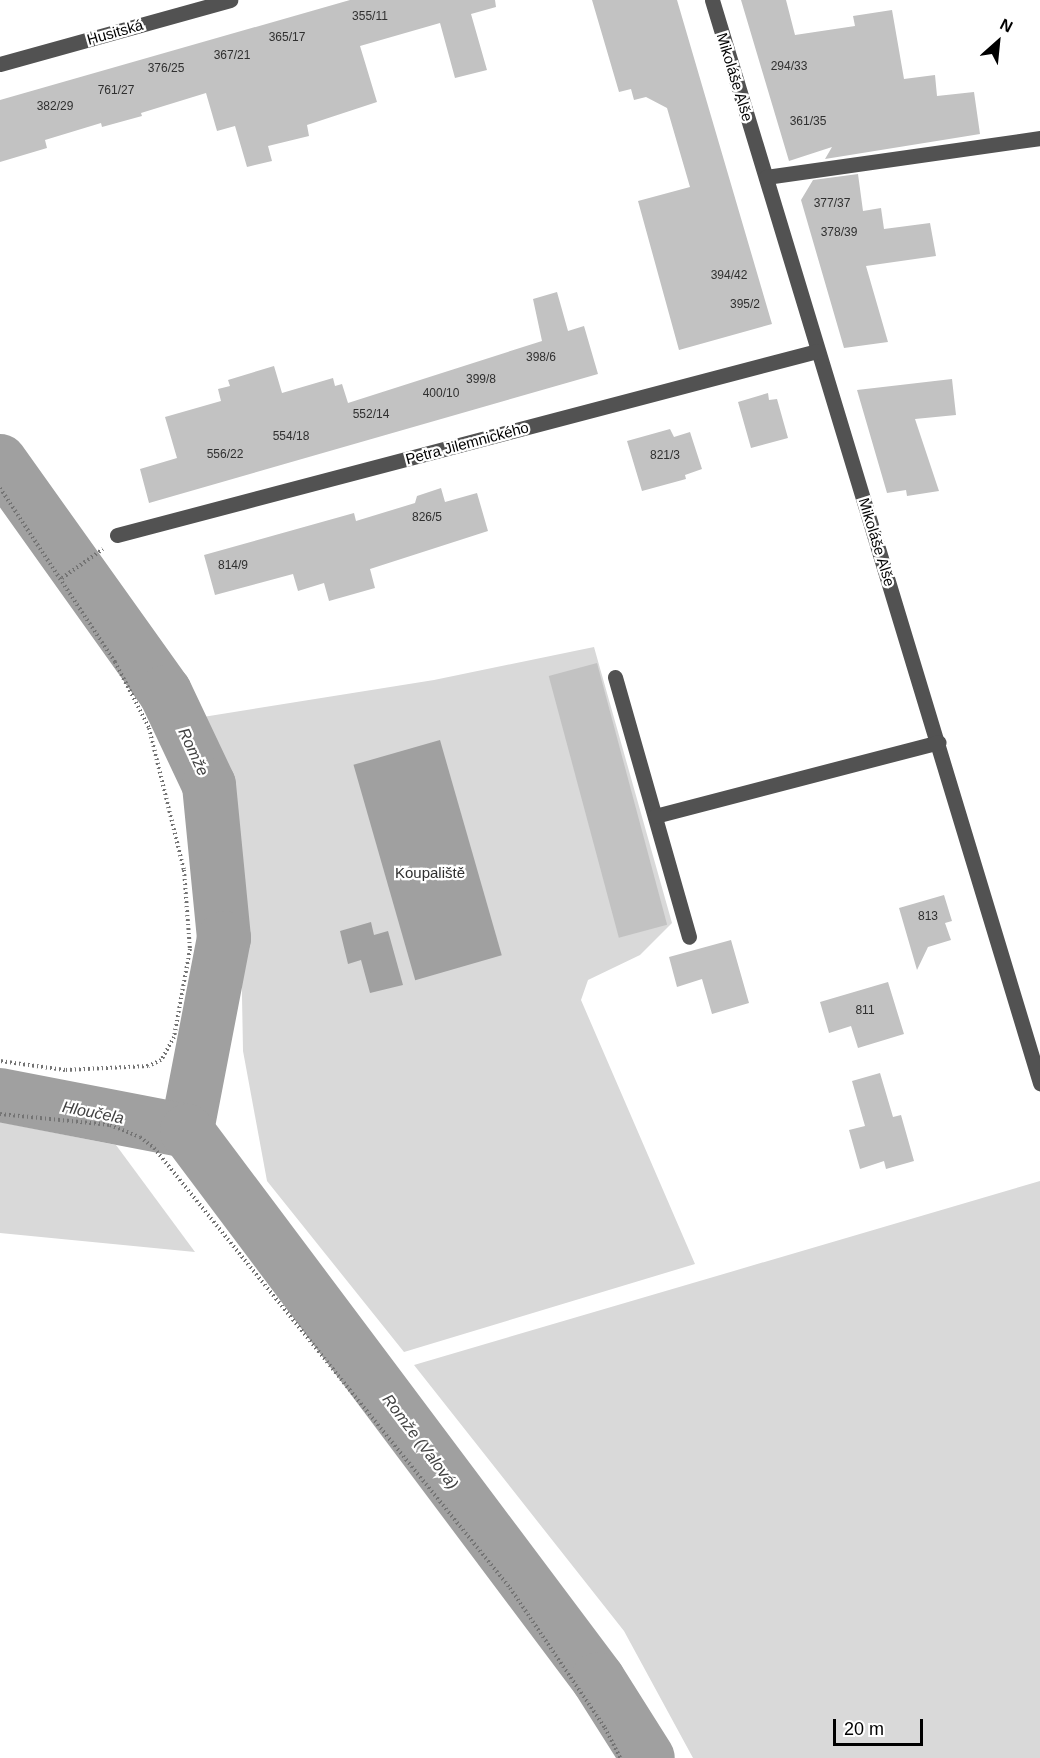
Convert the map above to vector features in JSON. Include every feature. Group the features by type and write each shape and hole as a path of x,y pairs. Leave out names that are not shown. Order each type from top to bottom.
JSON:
{"street":[{"name":"Husitská","path":"0,64 231,0"},
{"name":"Mikoláše Alše","path":"712,0 817,351 939,742 1040,1083"},
{"path":"766,177 1040,138"},
{"name":"Petra Jilemnického","path":"112,541 817,351"},
{"path":"615,677 689,936"},
{"path":"655,816 939,742"}],"path":[{"path":"0,488 62,578 115,662 149,728 184,870 190,948 174,1037 161,1060 148,1066 65,1070 0,1061"},
{"path":"62,578 112,541"},
{"path":"0,1114 110,1125 154,1148 510,1587 605,1728 620,1758"}],"green space":[{"name":"Koupaliště","path":"594,647 672,923 640,955 588,980 581,1000 695,1264 404,1352 267,1181 243,1051 239,832 225,764 203,717 434,680"},
{"path":"0,1122 116,1145 195,1252 0,1233"},
{"path":"1040,1181 1040,1758 693,1758 624,1631 414,1365"}],"shaded area":[{"path":"440,740 502,955 415,980 353,765"},
{"path":"371,922 374,935 388,931 403,985 370,993 361,960 348,964 340,931"}],"building":[{"path":"350,0 495,0 496,7 471,14 487,70 455,78 440,23 360,46 377,102 307,125 309,136 268,146 272,161 247,167 235,126 217,131 206,93 141,113 142,116 102,127 101,123 45,140 47,148 0,162 0,100"},
{"path":"592,0 677,0 772,324 679,350 638,201 690,187 667,108 646,97 634,100 631,89 619,92"},
{"path":"741,0 786,0 795,35 855,26 853,16 892,10 904,79 935,75 937,96 974,92 980,134 825,159 832,147 789,161"},
{"path":"858,174 863,211 881,208 884,229 930,223 936,256 866,266 888,342 844,348 801,200 813,180"},
{"path":"557,292 568,331 584,326 598,374 149,503 140,469 177,458 165,417 221,401 218,389 230,386 228,380 274,366 282,393 333,378 335,386 342,384 348,403 542,341 533,299"},
{"path":"952,379 956,415 915,419 939,491 907,496 906,490 887,493 857,390"},
{"path":"768,393 769,400 777,399 788,438 751,448 738,402"},
{"path":"670,429 674,437 690,432 702,469 685,475 686,479 642,491 627,441"},
{"path":"441,488 445,502 477,493 488,531 370,569 375,588 329,601 324,583 298,591 293,574 215,595 204,555 354,513 356,521 415,503 417,496"},
{"path":"597,663 667,925 619,938 549,676"},
{"path":"944,895 952,921 945,923 951,940 928,947 917,970 899,908"},
{"path":"731,940 749,1003 712,1014 702,979 677,987 669,957"},
{"path":"888,982 904,1034 858,1048 851,1026 829,1033 820,1002"},
{"path":"880,1073 893,1117 901,1115 914,1161 886,1169 884,1161 860,1169 849,1130 865,1126 852,1081"}],"waterway":[{"name":"Romže","path":"0,461 165,692 209,785 224,938 187,1131"},
{"name":"Hloučela","path":"0,1095 187,1131"},
{"name":"Romže (Valová)","path":"187,1131 598,1679 648,1758"}]}
